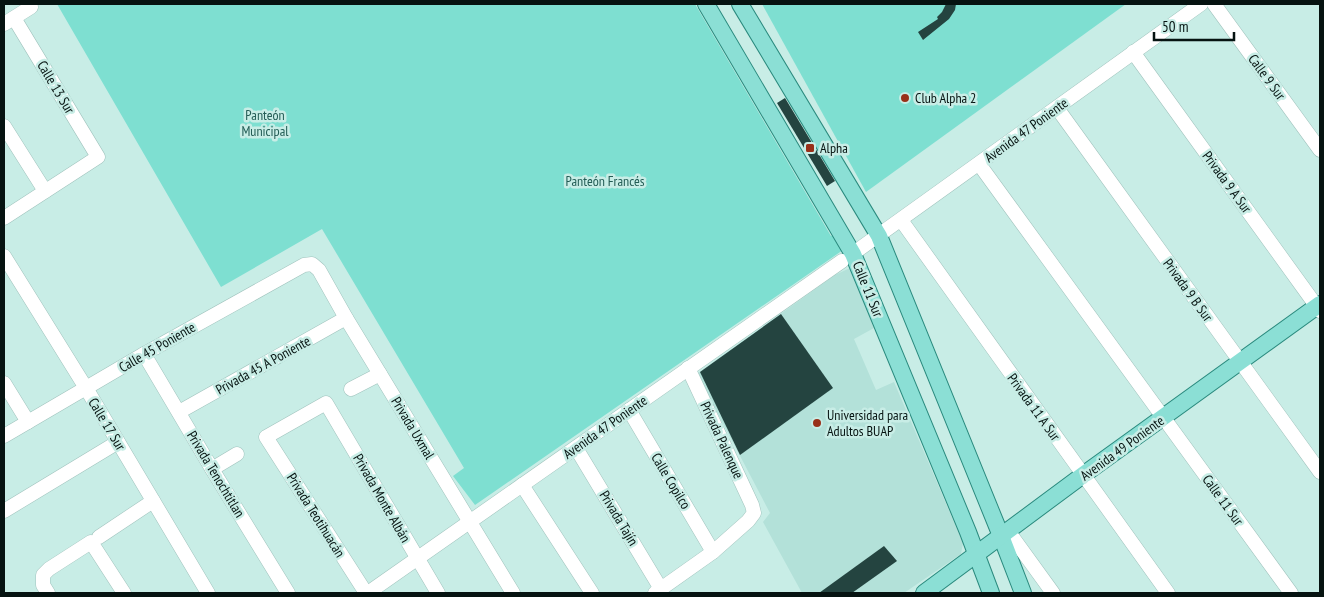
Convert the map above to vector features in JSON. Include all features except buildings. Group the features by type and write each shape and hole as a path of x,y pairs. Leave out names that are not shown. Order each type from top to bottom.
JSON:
{"main road":[{"name":"Calle 11 Sur","path":"706,4 849,257 977,554 991,593"},
{"path":"740,4 879,236 1004,534 1023,593"},
{"name":"Avenida 49 Poniente","path":"924,593 1083,475 1319,307"}],"street":[{"name":"Avenida 47 Poniente","path":"366,593 879,236 1201,4"},
{"name":"Calle 9 Sur","path":"1214,4 1320,150"},
{"name":"Calle 9 Sur","path":"1225,4 1320,135"},
{"path":"9,21 31,7"},
{"name":"Calle 13 Sur","path":"9,21 98,157 45,191"},
{"name":"Privada 9 A Sur","path":"1133,52 1319,307"},
{"name":"Privada 9 B Sur","path":"1057,108 1320,472"},
{"path":"4,126 45,191 4,218"},
{"name":"Calle 11 Sur","path":"978,164 1291,593"},
{"name":"Privada 11 A Sur","path":"901,220 1168,593"},
{"name":"Calle 17 Sur","path":"4,256 86,388 208,593"},
{"name":"Calle 45 Poniente","path":"4,436 144,354 304,265 312,264"},
{"name":"Privada Uxmal","path":"312,264 319,270 346,318 513,593"},
{"name":"Privada 45 A Poniente","path":"180,412 346,318"},
{"name":"Privada Tenochtitlan","path":"144,354 288,593"},
{"name":"Privada Palenque","path":"688,368 748,496 754,513 748,521 713,552"},
{"path":"351,389 380,374"},
{"path":"4,383 28,422"},
{"name":"Privada Monte Albán","path":"266,437 326,403 438,593"},
{"name":"Calle Copilco","path":"629,410 713,552"},
{"name":"Privada Teotihuacán","path":"266,437 366,593"},
{"path":"4,511 118,442"},
{"name":"Privada Tajín","path":"576,448 658,591"},
{"path":"212,469 237,454"},
{"path":"522,485 592,593"},
{"path":"48,593 43,585 42,575 153,501"},
{"path":"1004,534 1031,563 1053,593"},
{"path":"95,539 124,593"},
{"path":"658,591 713,552"},
{"path":"1016,574 1031,563"}],"shaded area":[{"name":"Universidad para Adultos BUAP","path":"850,268 874,328 854,339 876,390 894,382 963,543 961,554 904,593 802,593 763,522 770,513 697,374 835,275"}],"green space":[{"name":"Panteón Francés","path":"57,4 695,4 831,236 838,234 843,250 475,505 453,476 464,468 322,229 221,287"},
{"name":"Club Alpha 2","path":"762,4 1126,4 866,192"}],"place":[{"name":"Club Alpha 2","path":"905,98"},
{"name":"Alpha","path":"810,148"},
{"name":"Universidad para Adultos BUAP","path":"817,423"}],"park label":[{"name":"Panteón Municipal","path":"265,124"}]}
